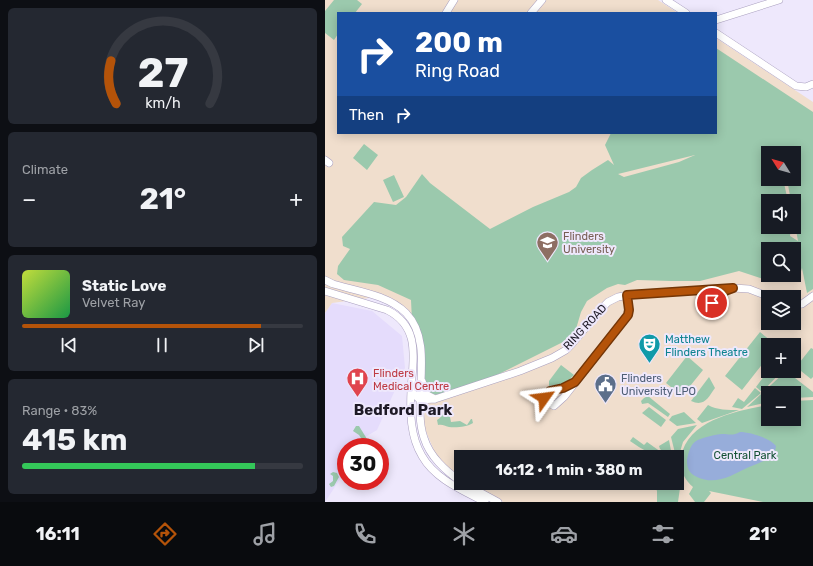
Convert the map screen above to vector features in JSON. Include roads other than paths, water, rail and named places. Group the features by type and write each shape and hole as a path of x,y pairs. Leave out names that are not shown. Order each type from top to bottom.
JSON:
{"street":[{"path":"447,12 453,0"},
{"path":"532,12 542,0"},
{"path":"666,0 684,12"},
{"path":"717,20 779,0"},
{"path":"717,34 796,86 800,87 813,84"},
{"path":"325,280 333,284 383,299 406,313 415,327 420,342 420,414 422,431 428,447 442,466 454,476"},
{"path":"706,310 725,291 733,288"},
{"name":"RING ROAD","path":"420,400 435,400 520,371 552,358 571,345 608,302 627,295 733,288 749,289 761,294"},
{"path":"325,291 387,310 403,321 411,335 414,348 411,418 421,456 435,473 455,486 485,502"},
{"path":"575,382 628,315 629,310 627,295"},
{"path":"801,304 813,296"},
{"path":"420,378 427,395 435,400 424,408 420,414"},
{"path":"411,391 420,400"},
{"path":"415,437 414,408 420,400"},
{"path":"476,490 498,502"}],"water":[{"path":"740,432 754,434 769,440 776,446 773,454 765,460 730,476 717,480 697,477 690,472 687,466 687,458 691,447 696,441 705,437"}],"place":[{"name":"Flinders University","path":"547,262"},
{"name":"Matthew Flinders Theatre","path":"649,364"},
{"name":"Flinders Medical Centre","path":"358,398"},
{"name":"Flinders University LPO","path":"605,404"}],"district":[{"name":"Bedford Park","path":"403,410"}],"park label":[{"name":"Central Park","path":"745,455"}]}
